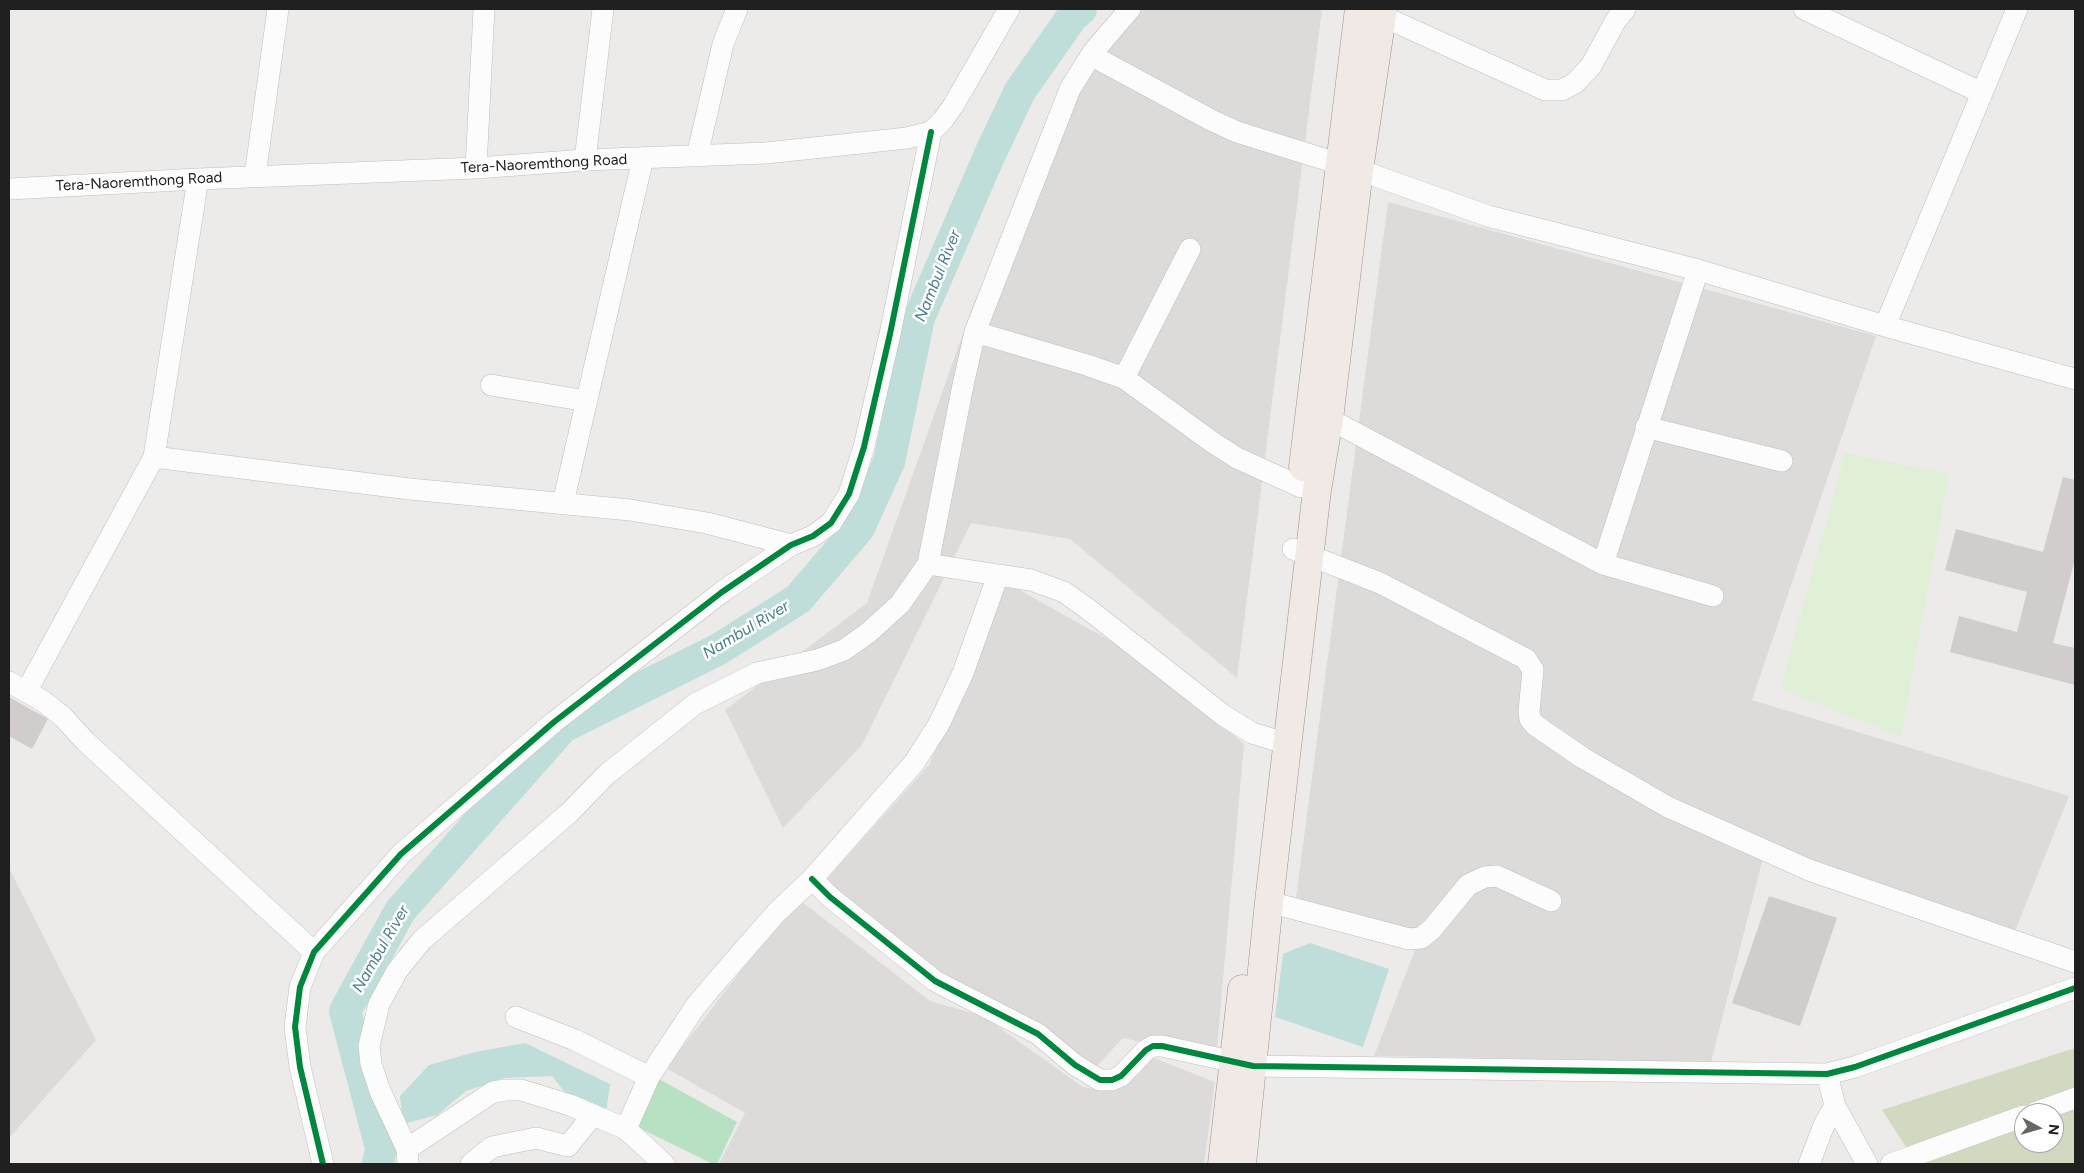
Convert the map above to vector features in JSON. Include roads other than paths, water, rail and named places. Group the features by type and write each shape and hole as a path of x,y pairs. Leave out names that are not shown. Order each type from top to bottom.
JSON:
{"main road":[{"path":"1242,1164 1244,1064 1301,552 1301,487 1349,168 1375,11"},
{"path":"1301,552 1317,490 1329,419 1349,168"},
{"path":"1222,1164 1244,1064 1269,902 1279,741"}],"street":[{"path":"255,176 278,9"},
{"path":"476,168 484,9"},
{"path":"585,160 604,9"},
{"path":"697,156 723,44 737,9"},
{"path":"323,1164 300,1066 295,1027 300,987 314,952 401,854 554,722 722,592 792,545 813,536 831,523 849,494 864,447 890,334 931,132 953,106 1009,9"},
{"path":"664,1164 626,1129 570,1105 535,1094 506,1090 493,1092 408,1156 380,1091 371,1064 369,1046 380,1004 397,971 422,940 569,813 607,774 695,704 757,673 817,660 844,650 868,633 900,604 928,564 975,332 1070,89 1093,52 1130,9"},
{"path":"1375,11 1545,90 1562,90 1576,83 1591,66 1616,20 1625,9"},
{"path":"1804,9 1980,92"},
{"path":"1885,326 1980,92 2016,9"},
{"path":"1093,52 1100,60 1211,120 1266,142 1349,168 1488,216 1698,270 1885,326 2075,379"},
{"name":"Tera-Naoremthong Road","path":"9,189 198,178 476,168 585,160 784,151 907,138 931,132"},
{"path":"563,503 642,158"},
{"path":"198,178 154,457 17,687 42,702 63,718 86,742 314,952"},
{"path":"1124,378 1190,249"},
{"path":"1603,564 1698,270"},
{"path":"975,332 1053,354 1124,378 1228,452 1301,487"},
{"path":"491,385 587,402"},
{"path":"1329,419 1603,564 1713,596"},
{"path":"1646,427 1782,461"},
{"path":"154,457 410,489 630,510 707,523 792,545"},
{"path":"1301,552 1380,583 1526,659 1534,670 1529,711 1530,719 1535,725 1583,758 1668,807 1809,870 2075,962"},
{"path":"928,564 1031,580 1064,592 1223,715 1252,733 1279,741"},
{"path":"626,1129 649,1077 695,1007 777,912 812,879 914,763 938,724 963,673 998,575"},
{"path":"1269,902 1410,939 1420,938 1426,934 1468,886 1485,877 1497,876 1551,901"},
{"path":"812,879 837,902 935,981 1038,1034 1075,1065 1100,1080 1112,1080 1120,1076 1146,1050 1153,1046 1186,1050 1244,1064 1827,1074 1855,1067 2075,988"},
{"path":"516,1017 575,1040 649,1077"},
{"path":"1827,1074 1835,1106 1868,1164"},
{"path":"2061,1103 2075,1098"},
{"path":"1809,1164 1824,1125 1835,1106"},
{"path":"471,1164 492,1147 536,1138 568,1146 593,1115"},
{"path":"1892,1164 2014,1120"}],"water":[{"path":"1310,943 1389,969 1363,1047 1275,1017 1283,954"},
{"path":"525,1043 610,1084 606,1113 571,1100 552,1076 506,1078 466,1091 437,1115 403,1124 400,1096 429,1065 475,1052"}],"waterway":[{"name":"Nambul River","path":"378,1164 381,1148 345,1011 400,911 563,727 719,649 798,599 859,528 889,462 919,318 990,154 1020,91 1072,17 1081,9"}]}
